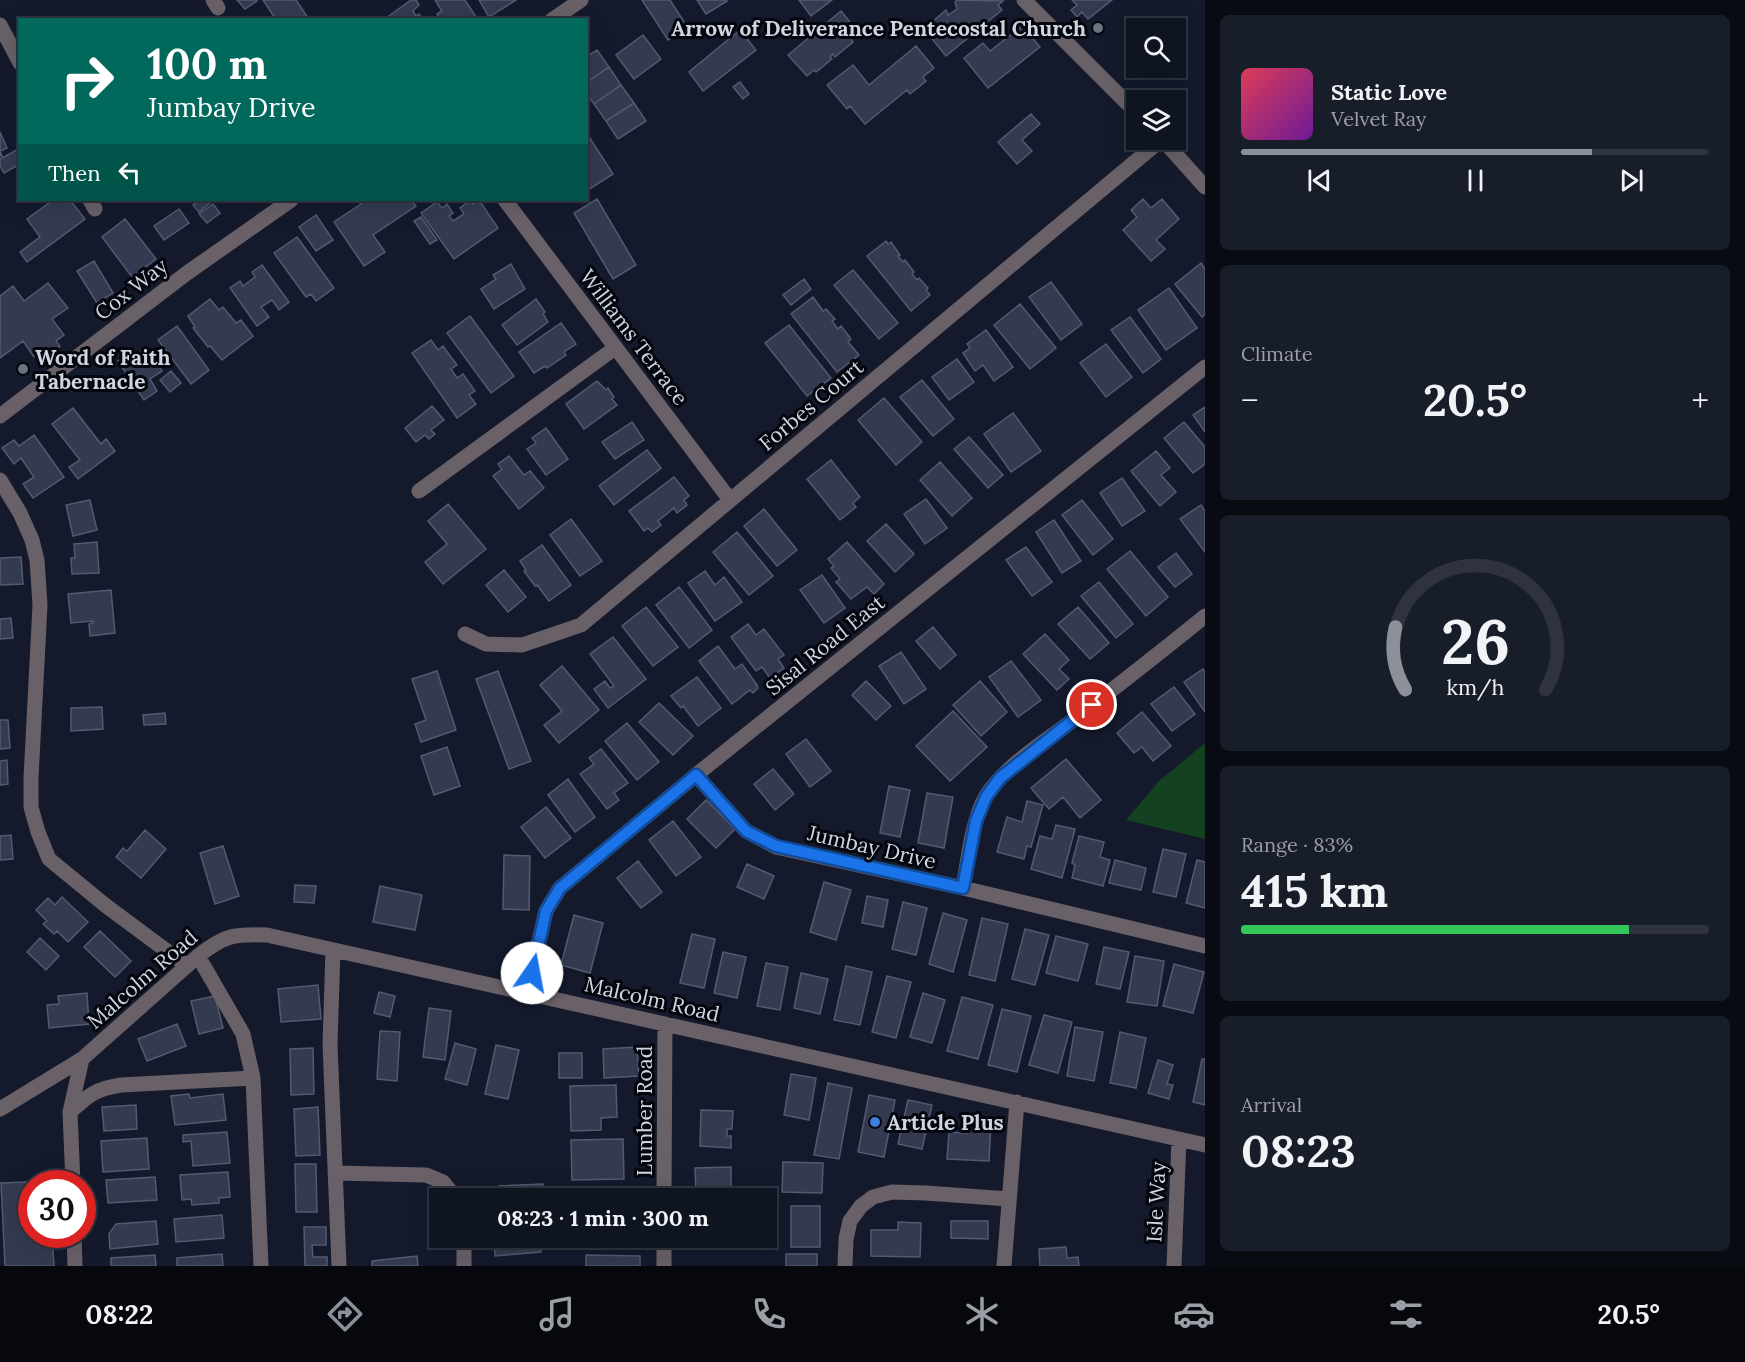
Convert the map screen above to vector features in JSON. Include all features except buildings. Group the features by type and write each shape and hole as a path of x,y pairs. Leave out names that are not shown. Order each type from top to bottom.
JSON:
{"street":[{"path":"555,18 581,0"},
{"path":"1024,0 1126,102"},
{"path":"0,25 18,59"},
{"name":"Forbes Court","path":"465,634 486,644 522,645 581,625 1150,150"},
{"path":"1171,150 1205,186"},
{"name":"Cox Way","path":"0,416 187,273 290,201"},
{"name":"Williams Terrace","path":"506,201 729,500"},
{"path":"419,491 615,348"},
{"name":"Sisal Road East","path":"528,993 546,911 560,888 696,775 1205,367"},
{"path":"0,480 20,513 32,540 37,560 40,605 31,807 38,832 49,859 105,905 192,961 243,1034 253,1078 261,1266"},
{"path":"963,888 976,821 986,797 1000,778 1205,616"},
{"name":"Jumbay Drive","path":"696,775 746,831 776,846 1205,946"},
{"name":"Malcolm Road","path":"0,1109 82,1059 192,961 217,942 240,934 267,935 1205,1145"},
{"path":"333,950 330,1044 339,1266"},
{"name":"Lumber Road","path":"664,1188 665,1024"},
{"path":"72,1170 70,1112 82,1059"},
{"path":"70,1112 86,1097 102,1088 253,1078"},
{"path":"1004,1266 1017,1102"},
{"name":"Isle Way","path":"1174,1266 1179,1139"},
{"path":"335,1173 426,1176 443,1182 448,1188"},
{"path":"845,1266 846,1239 850,1221 861,1206 873,1197 892,1192 926,1192 1009,1199"},
{"path":"74,1248 75,1266"},
{"path":"464,1248 464,1266"},
{"path":"664,1248 664,1266"}],"green space":[{"path":"1205,743 1205,839 1126,820 1159,781"}],"place":[{"name":"Arrow of Deliverance Pentecostal Church","path":"1098,28"},
{"name":"Word of Faith Tabernacle","path":"23,369"},
{"name":"Article Plus","path":"875,1122"}],"route":[{"path":"532,973 546,911 560,888 696,775 746,831 776,846 963,888 976,821 986,797 1000,778 1092,705"}]}
